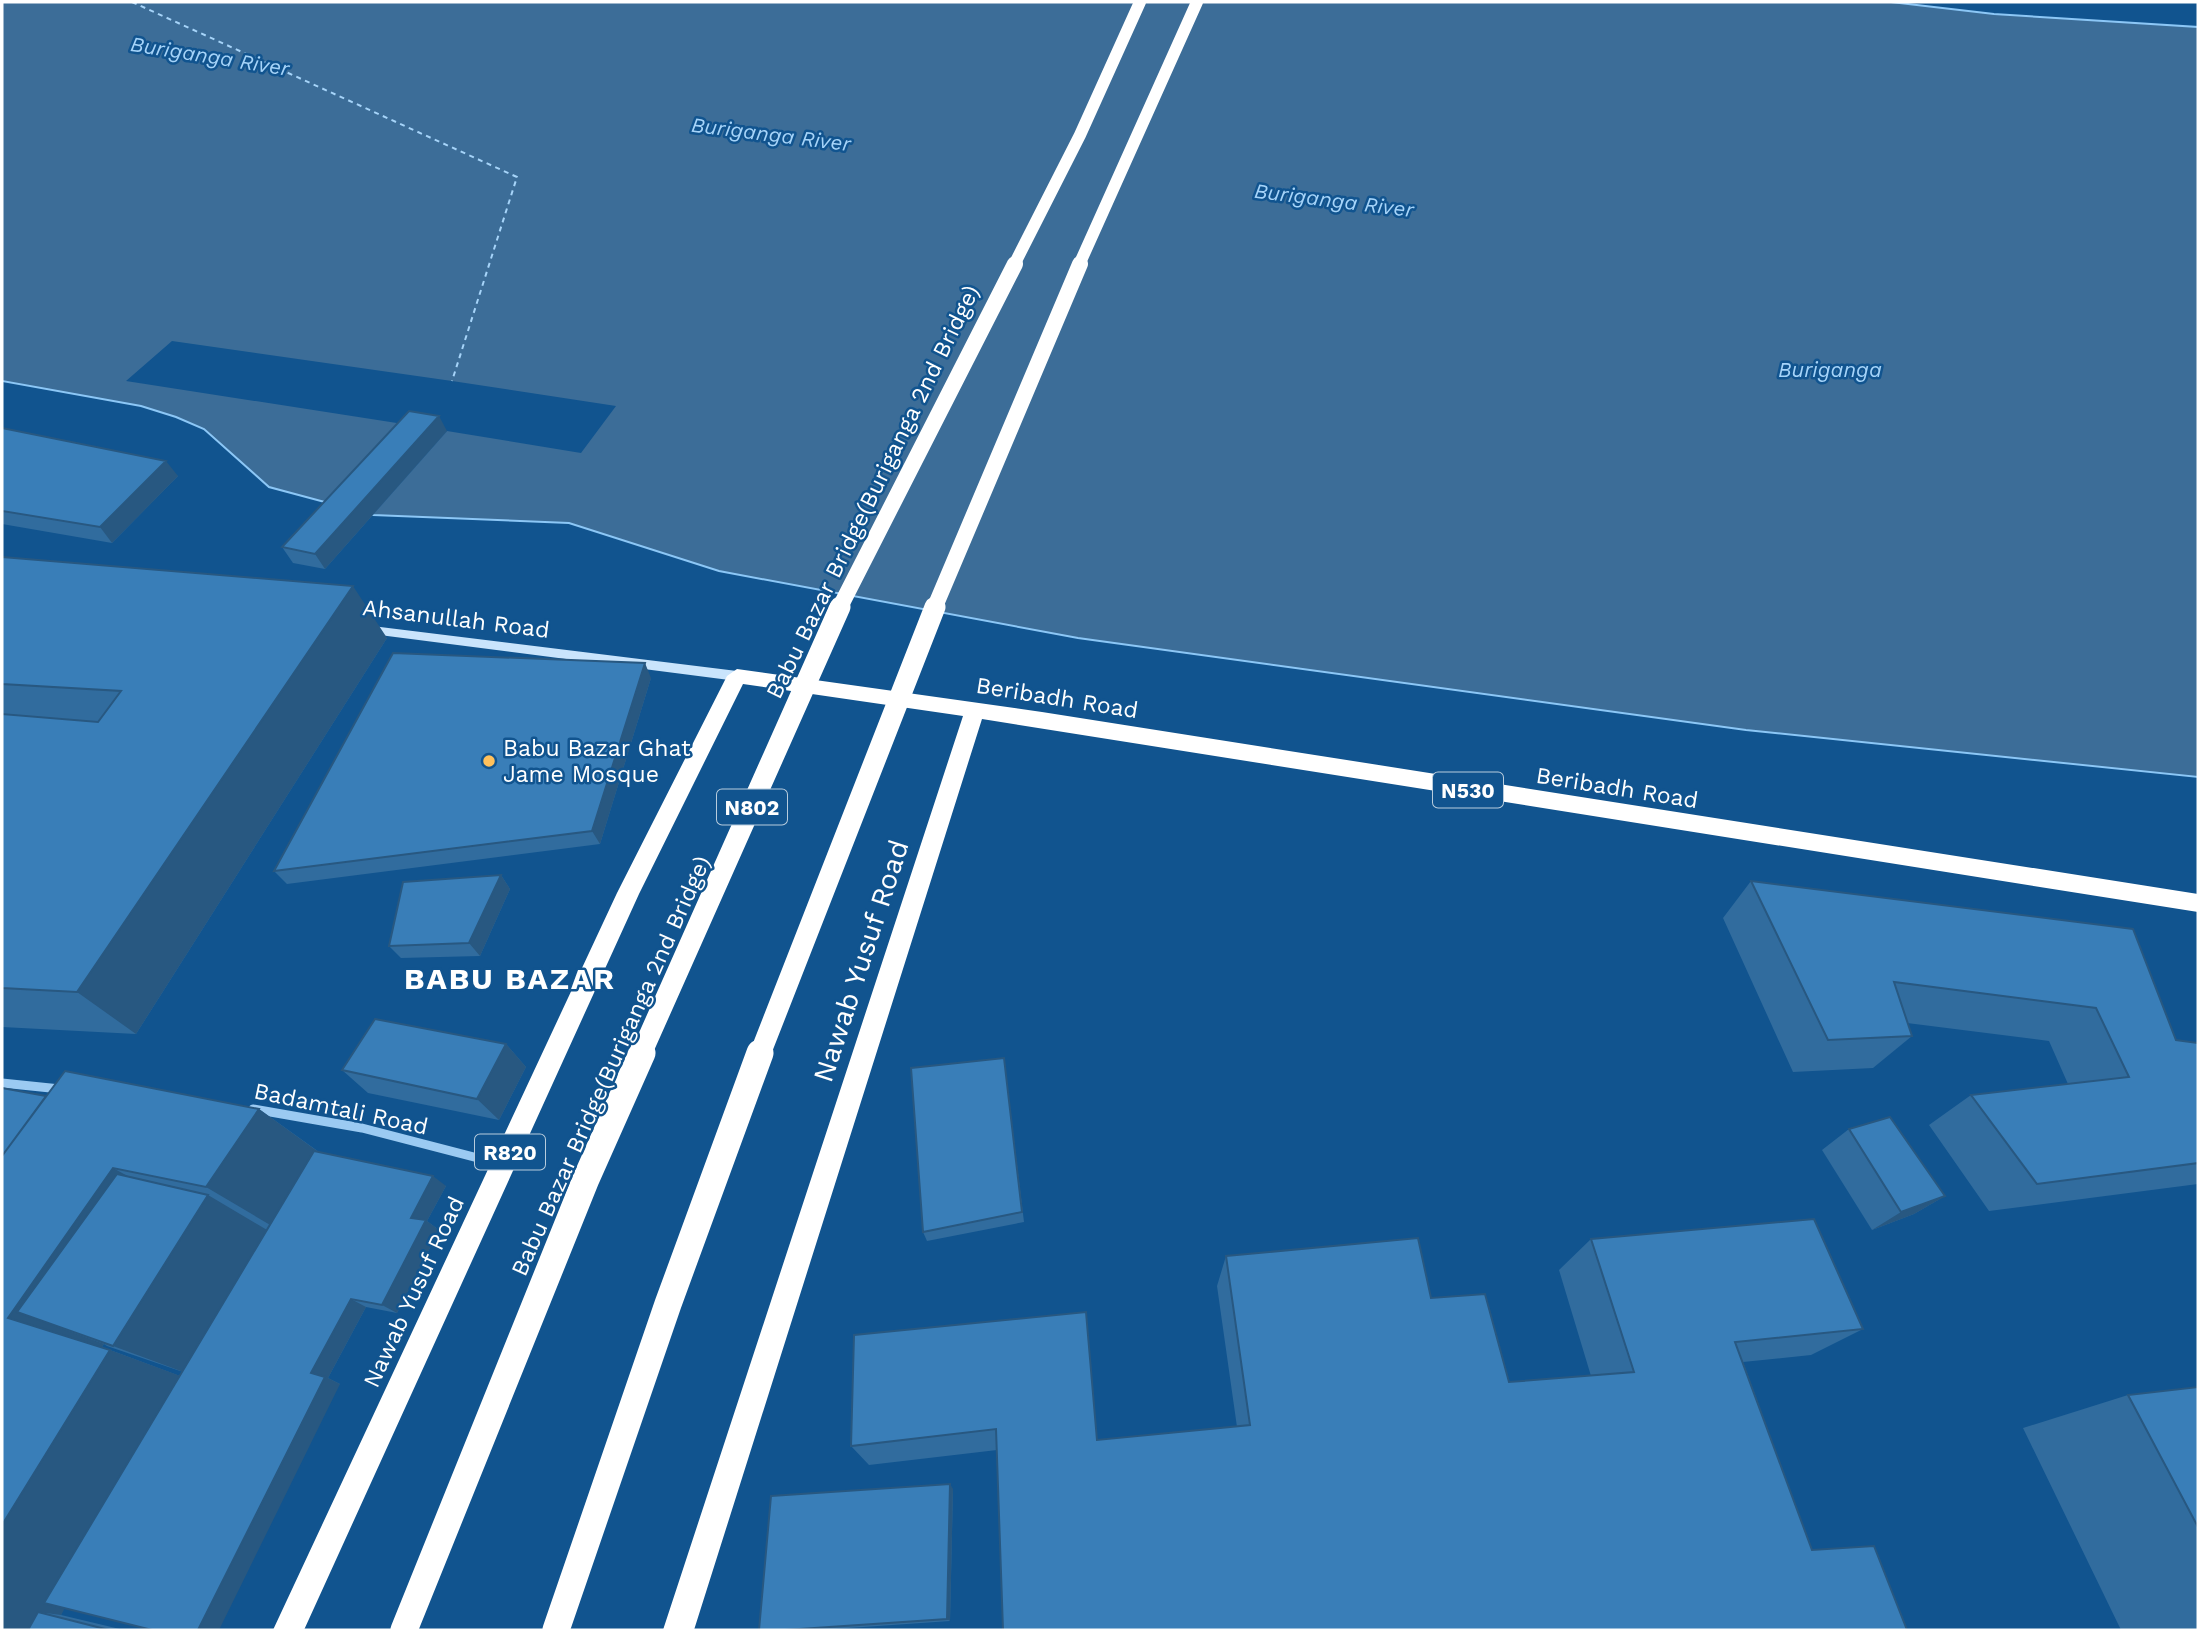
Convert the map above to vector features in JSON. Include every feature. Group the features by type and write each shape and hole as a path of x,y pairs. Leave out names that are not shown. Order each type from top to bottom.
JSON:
{"highway":[{"name":"Babu Bazar Bridge(Buriganga 2nd Bridge)","path":"404,1630 586,1179 831,625 1080,135 1140,2"},
{"path":"556,1630 622,1430 842,838 1048,337 1159,93 1197,2"},
{"name":"Beribadh Road","path":"737,676 975,710 2198,902"},
{"name":"Nawab Yusuf Road","path":"288,1630 628,893 737,676"},
{"name":"Nawab Yusuf Road","path":"678,1630 975,710"}],"street":[{"name":"Ahsanullah Road","path":"348,626 737,676"},
{"path":"2,1083 69,1090"},
{"name":"Badamtali Road","path":"245,1108 362,1128 503,1165"}],"water":[{"name":"Buriganga","path":"2,2 1891,2 1994,14 2198,27 2198,777 1746,730 1078,638 719,571 569,523 373,515 269,487 204,429 176,417 141,406 2,381"}],"pier":[{"path":"172,341 616,406 581,453 447,431 370,518 416,426 126,381"}],"building":[{"path":"409,411 439,416 315,554 282,547"},
{"path":"2,428 166,461 100,527 2,511"},
{"path":"2,557 353,586 77,992 2,988 2,714 98,722 121,691 2,684"},
{"name":"Babu Bazar Ghat Jame Mosque","path":"393,653 645,663 592,831 274,871"},
{"path":"501,875 469,943 389,946 403,882"},
{"path":"1751,881 2133,929 2176,1040 2198,1043 2198,1163 2037,1184 1971,1095 2129,1077 2096,1008 1894,982 1912,1036 1828,1040"},
{"path":"375,1019 506,1044 477,1099 342,1070"},
{"path":"1004,1058 1022,1212 923,1232 911,1068"},
{"path":"65,1071 259,1109 206,1187 113,1168 8,1318 110,1350 2,1525 2,1156"},
{"path":"2,1088 46,1096 2,1156"},
{"path":"1890,1117 1945,1196 1901,1212 1849,1129"},
{"path":"314,1151 433,1176 411,1218 426,1220 382,1305 351,1299 311,1373 325,1377 198,1630 152,1630 44,1603"},
{"path":"117,1174 208,1195 113,1346 17,1312"},
{"path":"1814,1219 1863,1329 1735,1342 1812,1550 1874,1546 1907,1630 1003,1630 996,1429 851,1446 854,1335 1086,1312 1097,1440 1250,1425 1226,1256 1418,1238 1431,1298 1485,1294 1509,1382 1634,1372 1591,1239"},
{"path":"2198,1387 2198,1527 2128,1395"},
{"path":"950,1484 947,1619 759,1630 771,1496"},
{"path":"38,1612 109,1630 28,1630"}],"ferry route":[{"path":"132,2 517,177 452,381"}],"place":[{"name":"Babu Bazar Ghat Jame Mosque","path":"489,761"}],"district":[{"name":"BABU BAZAR","path":"510,978"}],"water label":[{"name":"Buriganga River","path":"210,56"},
{"name":"Buriganga River","path":"771,134"},
{"name":"Buriganga River","path":"1334,200"}]}
